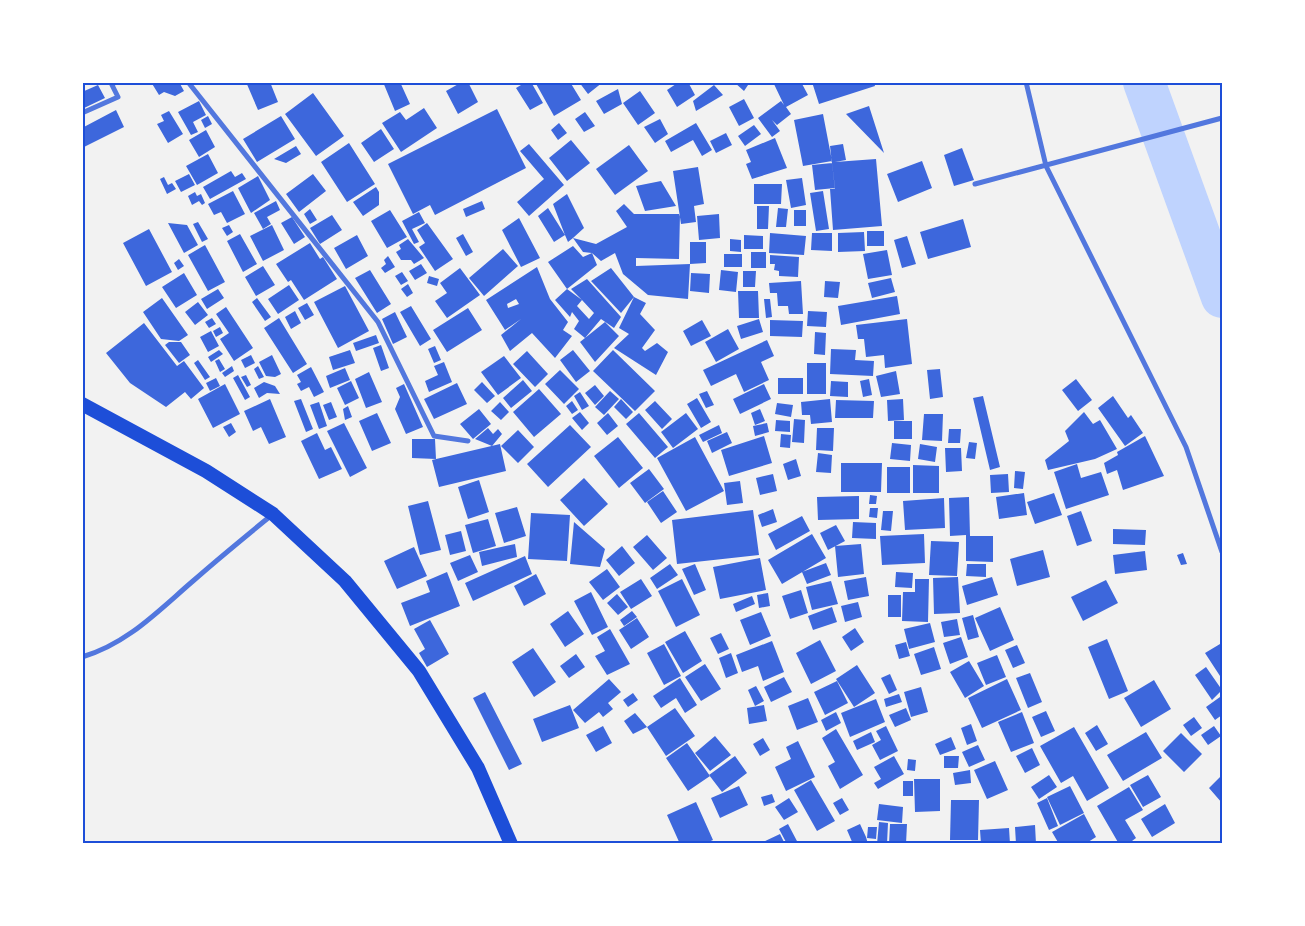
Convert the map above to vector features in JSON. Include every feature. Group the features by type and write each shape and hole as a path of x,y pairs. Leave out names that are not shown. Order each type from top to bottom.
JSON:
{"highway":[{"path":"82,404 206,471 273,514 345,581 419,671 478,768 512,844"}],"street":[{"path":"82,112 118,97 112,85 115,82"},
{"path":"188,82 378,322 434,436 468,441"},
{"path":"1026,82 1046,166 1186,447 1222,552"},
{"path":"975,184 1222,118 1222,124"},
{"path":"82,657 96,653 139,629 204,571 273,514"}],"building":[{"path":"151,82 179,82 184,91 175,96 164,92 159,95"},
{"path":"246,82 270,82 278,102 258,110"},
{"path":"383,82 400,82 410,104 395,111"},
{"path":"462,82 468,82 478,102 458,114 446,91"},
{"path":"526,82 531,82 543,103 530,110 516,88"},
{"path":"535,82 570,82 581,100 554,116"},
{"path":"579,82 603,82 588,94"},
{"path":"679,82 688,82 695,95 677,107 667,90"},
{"path":"734,82 750,82 744,91"},
{"path":"773,82 801,82 808,95 786,107 791,114 777,125 772,120 780,131 772,137 758,118 781,101 784,105"},
{"path":"812,82 874,82 875,86 819,104"},
{"path":"98,85 105,98 82,109 82,92"},
{"path":"714,85 723,95 696,111 693,101"},
{"path":"618,89 622,104 604,114 596,101"},
{"path":"640,91 655,113 638,125 623,103"},
{"path":"313,93 344,136 316,156 285,114"},
{"path":"744,99 754,118 739,126 729,107"},
{"path":"199,101 206,115 193,122 198,132 191,135 178,112"},
{"path":"869,106 884,153 846,114"},
{"path":"424,108 437,128 401,152 382,123 400,112 406,120"},
{"path":"497,109 526,168 435,215 430,205 413,214 388,164"},
{"path":"116,110 124,127 82,148 82,128"},
{"path":"169,111 183,134 168,143 157,124 164,121 161,115"},
{"path":"585,112 595,126 584,132 575,119"},
{"path":"823,114 832,161 803,166 794,120"},
{"path":"208,116 212,124 205,128 201,120"},
{"path":"281,116 295,139 257,162 243,139"},
{"path":"660,119 668,134 655,143 644,127"},
{"path":"559,123 567,133 558,140 551,130"},
{"path":"696,123 712,150 702,156 693,140 671,152 665,141"},
{"path":"754,125 761,134 745,146 738,136"},
{"path":"381,129 394,149 374,162 361,143"},
{"path":"206,130 215,147 199,157 189,140"},
{"path":"726,133 732,145 716,153 710,141"},
{"path":"775,138 787,168 752,179 746,164 751,162 746,150"},
{"path":"571,140 590,163 567,181 549,158"},
{"path":"349,143 375,184 347,202 321,162"},
{"path":"529,144 564,185 529,216 517,202 544,179 520,151"},
{"path":"843,144 846,160 835,162 876,159 882,226 833,230 830,189 835,189 830,146"},
{"path":"629,145 648,171 615,195 596,169"},
{"path":"296,146 301,154 286,163 274,159"},
{"path":"962,148 974,180 954,186 944,155"},
{"path":"208,154 218,173 197,185 186,166"},
{"path":"922,161 932,188 898,202 887,174"},
{"path":"832,163 835,188 815,190 812,165"},
{"path":"698,167 704,204 694,206 696,222 681,224 673,171"},
{"path":"231,171 235,177 242,173 246,179 210,199 203,187"},
{"path":"189,174 195,185 181,192 175,181"},
{"path":"313,174 326,191 299,212 286,194"},
{"path":"258,176 270,200 251,213 238,188"},
{"path":"164,177 168,185 172,183 176,189 167,194 160,179"},
{"path":"802,178 806,205 791,208 786,180"},
{"path":"661,181 676,206 645,211 636,186"},
{"path":"754,184 782,184 781,204 754,204"},
{"path":"376,187 379,192 379,205 363,216 353,202"},
{"path":"233,191 245,214 227,223 221,212 214,215 208,204"},
{"path":"823,191 829,229 816,231 810,193"},
{"path":"195,192 197,196 201,194 205,203 202,205 199,201 192,205 188,196"},
{"path":"567,194 584,228 568,242 553,204"},
{"path":"276,201 280,210 267,217 271,224 263,229 254,213"},
{"path":"482,201 485,209 466,217 463,209"},
{"path":"624,204 634,214 680,214 679,259 636,258 636,266 690,264 688,299 648,295 623,274 615,253 601,261 592,253 583,252 573,238 596,244 627,227 616,211"},
{"path":"757,206 769,206 768,229 757,229"},
{"path":"548,208 565,235 554,242 538,216"},
{"path":"778,208 788,209 786,227 776,227"},
{"path":"310,209 317,220 310,224 304,214"},
{"path":"390,210 407,237 387,248 371,221"},
{"path":"794,210 806,210 806,226 794,226"},
{"path":"419,212 425,223 412,229 419,242 414,244 402,221"},
{"path":"719,214 720,238 699,240 697,216"},
{"path":"332,215 342,230 320,244 310,228"},
{"path":"292,217 305,237 294,244 281,223"},
{"path":"519,218 540,258 521,267 502,230"},
{"path":"963,219 971,247 928,259 920,232"},
{"path":"198,222 208,239 202,242 193,224"},
{"path":"168,223 187,225 198,245 184,253"},
{"path":"427,223 453,259 435,271 419,247 425,243 417,230"},
{"path":"229,225 233,232 227,236 222,228"},
{"path":"272,225 284,250 263,261 250,236"},
{"path":"149,229 172,272 146,286 123,243"},
{"path":"867,231 884,231 884,246 867,246"},
{"path":"864,232 865,251 838,252 838,233"},
{"path":"770,233 806,236 804,255 769,253"},
{"path":"812,233 832,233 832,251 811,250"},
{"path":"240,234 257,264 243,272 227,241"},
{"path":"463,234 473,252 466,256 456,238"},
{"path":"357,235 368,256 346,269 334,248"},
{"path":"744,235 763,236 763,249 744,249"},
{"path":"907,236 916,264 902,268 894,240"},
{"path":"408,239 424,258 414,264 411,260 401,260 396,252 401,249 399,245"},
{"path":"730,239 741,240 741,252 730,251"},
{"path":"690,242 706,242 706,263 690,264"},
{"path":"310,243 320,259 323,257 337,279 304,300 291,280 288,282 276,264"},
{"path":"205,245 225,282 208,291 188,255"},
{"path":"573,246 583,257 592,253 597,265 567,289 548,262"},
{"path":"503,249 518,266 484,296 469,278"},
{"path":"887,250 892,275 868,279 863,254"},
{"path":"751,252 766,252 766,268 751,268"},
{"path":"724,254 742,254 742,267 724,267"},
{"path":"770,255 799,257 798,277 779,276 779,271 774,270 775,264 770,264"},
{"path":"388,256 395,267 385,273 381,268 386,264 384,260"},
{"path":"179,259 184,266 178,270 174,263"},
{"path":"421,264 427,273 415,280 409,271"},
{"path":"263,266 275,285 256,296 245,277"},
{"path":"537,267 550,299 568,322 563,330 572,336 555,358 532,333 510,351 501,335 521,319 505,330 486,300","holes":["516,299 519,304 508,308 507,304"]},
{"path":"460,268 480,295 447,318 435,301 447,293 440,283"},
{"path":"611,268 634,297 621,313 591,281"},
{"path":"370,270 391,304 377,313 355,278"},
{"path":"721,270 738,272 736,292 719,290"},
{"path":"743,271 756,271 755,287 743,287"},
{"path":"402,272 408,281 401,285 395,276"},
{"path":"184,273 197,295 176,308 162,287"},
{"path":"691,273 710,274 709,293 690,291"},
{"path":"429,276 439,279 437,286 427,283"},
{"path":"891,278 895,292 872,298 868,283"},
{"path":"587,279 621,317 614,328 601,319 585,338 574,329 579,321 572,312 570,317 555,300 567,289 582,300 571,289","holes":["582,300 594,313 589,319 577,306"]},
{"path":"801,281 803,314 789,314 788,306 778,306 777,293 770,293 769,283"},
{"path":"825,281 840,282 838,298 824,297"},
{"path":"408,284 413,293 407,297 401,289"},
{"path":"289,285 299,300 278,314 268,299"},
{"path":"345,286 369,331 338,348 314,302"},
{"path":"218,289 224,298 207,309 201,299"},
{"path":"738,291 758,291 759,318 739,318"},
{"path":"897,296 900,314 841,325 838,306"},
{"path":"634,297 646,303 640,314 655,330 642,348 645,351 657,343 668,352 656,375 614,348 629,334 619,328"},
{"path":"162,298 188,335 179,341 161,339 143,312"},
{"path":"257,298 271,317 265,321 252,302"},
{"path":"764,299 770,299 772,317 766,318"},
{"path":"198,302 208,315 195,325 185,312"},
{"path":"307,303 314,315 305,320 298,308"},
{"path":"411,306 431,339 420,346 400,312"},
{"path":"226,307 253,348 234,361 220,339 229,333 216,314"},
{"path":"468,308 482,330 447,352 433,330"},
{"path":"295,311 301,323 291,329 285,317"},
{"path":"808,311 827,312 826,327 807,326"},
{"path":"395,312 407,337 393,344 382,319"},
{"path":"212,318 216,324 209,328 205,322"},
{"path":"279,318 307,364 293,373 264,328"},
{"path":"759,319 763,332 741,339 737,326"},
{"path":"907,319 912,364 885,368 884,355 866,357 864,339 858,339 856,325"},
{"path":"702,320 711,336 691,346 683,331"},
{"path":"770,320 803,321 802,337 770,336"},
{"path":"605,322 619,336 595,362 580,342"},
{"path":"144,323 177,366 184,361 204,388 191,399 185,392 166,407 130,383 106,353"},
{"path":"220,327 223,333 216,337 213,331"},
{"path":"728,329 739,349 716,362 705,342"},
{"path":"211,331 219,346 208,352 200,337"},
{"path":"815,332 826,333 825,355 814,354"},
{"path":"376,335 379,343 356,351 353,343"},
{"path":"767,340 774,356 761,362 769,380 744,392 736,374 711,386 703,370"},
{"path":"169,342 181,342 190,355 179,363 165,345"},
{"path":"381,345 389,368 381,371 373,348"},
{"path":"435,346 441,360 434,363 428,349"},
{"path":"831,349 856,350 855,360 874,361 873,376 830,374"},
{"path":"219,350 223,354 211,362 208,357"},
{"path":"350,350 355,363 333,370 329,357"},
{"path":"573,350 590,371 576,382 560,360"},
{"path":"613,350 655,391 635,411 593,371"},
{"path":"527,351 548,374 535,387 513,364"},
{"path":"251,355 255,363 245,368 241,360"},
{"path":"272,355 281,374 275,377 266,376 259,362"},
{"path":"504,356 521,378 498,395 481,372"},
{"path":"219,359 225,369 220,372 215,361"},
{"path":"198,360 210,377 205,380 194,363"},
{"path":"444,362 452,382 429,392 425,381 438,375 434,366"},
{"path":"807,363 826,363 826,394 807,394"},
{"path":"232,366 234,371 225,377 222,373"},
{"path":"258,366 264,377 259,379 254,369"},
{"path":"311,367 324,392 314,397 309,387 301,391 297,384 301,382 297,375"},
{"path":"345,368 350,380 330,388 326,376"},
{"path":"940,369 943,397 930,399 927,370"},
{"path":"560,370 579,389 564,404 545,384"},
{"path":"896,371 900,394 881,397 876,376"},
{"path":"369,372 382,402 366,408 355,379"},
{"path":"238,375 250,397 245,400 233,378"},
{"path":"246,375 251,385 247,387 241,377"},
{"path":"216,378 220,386 210,391 206,383"},
{"path":"778,378 803,378 803,394 778,394"},
{"path":"869,379 872,395 863,397 860,381"},
{"path":"1076,379 1092,400 1078,411 1062,390"},
{"path":"523,380 532,391 511,408 503,398"},
{"path":"351,381 359,398 345,405 337,388"},
{"path":"831,381 848,382 848,397 830,396"},
{"path":"264,382 275,386 280,394 267,393 259,398 254,388"},
{"path":"482,382 495,396 487,403 474,390"},
{"path":"457,383 467,404 434,419 424,399"},
{"path":"225,384 240,414 213,428 198,399"},
{"path":"404,384 423,427 406,434 395,409 400,397 396,388"},
{"path":"764,384 771,399 740,414 733,399"},
{"path":"595,385 604,396 595,405 585,393"},
{"path":"539,389 561,414 534,437 513,412"},
{"path":"610,391 619,399 604,415 595,407"},
{"path":"707,391 714,405 706,408 699,394"},
{"path":"580,392 589,406 582,410 574,396"},
{"path":"983,396 1000,467 990,470 973,398"},
{"path":"1113,396 1128,418 1131,415 1143,433 1125,446 1098,408"},
{"path":"697,398 711,422 701,428 687,404"},
{"path":"270,399 286,437 269,444 261,427 253,431 244,411"},
{"path":"301,399 313,429 306,432 294,401"},
{"path":"621,399 633,412 626,419 614,407"},
{"path":"830,399 832,422 811,424 810,415 802,415 801,402"},
{"path":"903,399 904,420 888,421 887,400"},
{"path":"836,400 874,401 873,418 835,418"},
{"path":"572,401 578,410 572,414 566,406"},
{"path":"655,401 672,419 662,429 645,410"},
{"path":"319,402 327,426 319,429 310,405"},
{"path":"331,402 337,417 329,420 323,405"},
{"path":"500,402 509,412 501,420 491,411"},
{"path":"777,403 793,405 791,417 775,414"},
{"path":"348,406 352,417 345,420 343,409"},
{"path":"479,409 491,424 473,439 460,424"},
{"path":"760,409 765,421 755,425 751,413"},
{"path":"580,412 589,423 582,430 572,418"},
{"path":"1084,412 1093,424 1100,420 1117,449 1095,459 1048,470 1045,460 1069,441 1065,431"},
{"path":"377,413 391,443 372,451 359,421"},
{"path":"608,413 618,426 607,435 597,423"},
{"path":"639,413 668,447 655,458 626,424"},
{"path":"686,413 698,429 673,448 661,432"},
{"path":"924,414 943,414 942,441 922,440"},
{"path":"794,419 805,420 804,443 792,442"},
{"path":"776,420 790,421 790,432 775,431"},
{"path":"894,421 912,421 912,439 894,439"},
{"path":"231,423 236,432 229,437 223,427"},
{"path":"344,423 367,468 350,477 327,431"},
{"path":"767,423 769,432 755,436 753,426"},
{"path":"570,425 591,447 548,487 527,464"},
{"path":"719,425 722,433 703,442 699,435"},
{"path":"488,428 493,434 498,429 502,434 492,446 475,439"},
{"path":"817,428 834,428 833,451 816,450"},
{"path":"949,429 961,429 960,443 948,443"},
{"path":"518,430 534,447 518,463 501,446"},
{"path":"727,432 732,443 712,453 707,441"},
{"path":"317,433 325,450 331,447 342,469 319,479 301,441"},
{"path":"781,434 791,435 790,448 780,447"},
{"path":"764,436 772,463 729,476 721,450"},
{"path":"1145,436 1164,476 1123,490 1117,470 1107,474 1104,463 1118,455 1117,452"},
{"path":"618,437 643,468 619,488 594,456"},
{"path":"695,437 724,491 686,511 657,458"},
{"path":"412,439 435,439 436,459 412,458"},
{"path":"969,442 977,443 975,459 966,458"},
{"path":"892,443 911,445 910,461 890,459"},
{"path":"500,444 506,471 439,487 432,460"},
{"path":"920,444 937,447 935,462 918,459"},
{"path":"945,448 961,448 962,471 946,472"},
{"path":"818,453 832,455 831,473 816,472"},
{"path":"796,459 801,476 788,480 783,464"},
{"path":"841,463 882,463 881,492 841,492"},
{"path":"1077,464 1081,478 1101,472 1109,495 1066,509 1054,472"},
{"path":"913,465 939,466 939,493 913,493"},
{"path":"887,467 910,467 910,493 887,493"},
{"path":"649,469 664,489 645,503 630,483"},
{"path":"1015,471 1025,472 1023,489 1014,488"},
{"path":"773,474 777,491 760,495 756,478"},
{"path":"1008,474 1009,492 991,493 990,475"},
{"path":"584,478 608,504 584,526 560,500"},
{"path":"479,480 489,512 468,519 458,487"},
{"path":"740,481 743,503 727,505 724,483"},
{"path":"663,491 677,512 661,523 647,502"},
{"path":"1024,493 1027,515 999,519 996,497"},
{"path":"1054,493 1062,515 1035,524 1027,502"},
{"path":"870,495 877,496 876,504 869,504"},
{"path":"859,496 859,519 818,520 817,497"},
{"path":"969,497 970,536 993,536 993,562 966,561 966,535 950,536 949,498"},
{"path":"944,498 945,528 905,530 903,501"},
{"path":"428,501 441,550 420,555 408,506"},
{"path":"517,507 526,536 504,543 495,513"},
{"path":"870,508 878,508 877,518 869,517"},
{"path":"773,509 777,522 762,527 758,515"},
{"path":"753,510 759,555 677,564 672,520"},
{"path":"883,511 893,511 891,531 881,530"},
{"path":"1081,511 1092,541 1077,546 1067,516"},
{"path":"531,513 570,515 567,561 528,559"},
{"path":"802,516 810,531 776,550 768,534"},
{"path":"488,519 496,546 473,553 465,525"},
{"path":"574,522 605,549 600,567 570,564"},
{"path":"853,522 876,523 876,539 852,538"},
{"path":"836,525 845,541 828,550 820,533"},
{"path":"1113,529 1146,530 1145,545 1113,544"},
{"path":"461,531 466,551 450,555 445,535"},
{"path":"812,534 826,558 782,584 768,560"},
{"path":"924,534 925,563 882,565 880,536"},
{"path":"647,535 667,558 653,570 633,547"},
{"path":"931,541 959,542 957,576 929,575"},
{"path":"515,544 517,557 482,566 479,552"},
{"path":"861,544 864,574 838,577 835,546"},
{"path":"622,546 635,563 619,576 606,560"},
{"path":"414,547 427,576 397,589 384,561"},
{"path":"1043,550 1050,577 1017,586 1010,559"},
{"path":"1145,551 1147,570 1115,574 1113,555"},
{"path":"1183,553 1187,564 1181,565 1177,555"},
{"path":"470,555 478,572 458,581 450,563"},
{"path":"525,556 532,574 473,601 465,583"},
{"path":"760,558 766,590 720,599 713,567"},
{"path":"826,563 831,575 807,584 802,572"},
{"path":"670,564 678,575 657,589 650,578"},
{"path":"695,564 706,590 694,595 682,569"},
{"path":"967,564 986,564 986,577 966,576"},
{"path":"607,569 620,587 603,600 589,582"},
{"path":"447,572 460,606 410,626 401,603 430,592 426,581"},
{"path":"896,572 913,573 912,588 895,587"},
{"path":"536,574 546,594 524,606 514,586"},
{"path":"866,577 869,596 848,600 844,581"},
{"path":"958,577 960,613 934,614 933,578"},
{"path":"992,577 998,595 967,605 962,586"},
{"path":"641,579 652,596 631,609 620,592"},
{"path":"682,579 700,615 676,627 658,591"},
{"path":"915,579 929,579 928,622 902,621 903,592 915,592"},
{"path":"1106,580 1118,603 1083,621 1071,597"},
{"path":"831,581 838,604 812,610 806,587"},
{"path":"801,590 808,613 790,619 782,596"},
{"path":"591,592 608,627 592,635 574,601"},
{"path":"768,593 770,606 759,608 757,595"},
{"path":"617,594 628,607 618,615 607,603"},
{"path":"888,595 901,595 901,617 888,617"},
{"path":"752,596 755,604 736,612 733,604"},
{"path":"858,602 862,617 845,622 841,606"},
{"path":"832,607 837,622 813,630 808,616"},
{"path":"1000,607 1014,640 990,651 975,618"},
{"path":"568,611 584,634 565,647 550,624"},
{"path":"632,611 637,617 624,626 620,620"},
{"path":"761,612 771,636 750,645 740,620"},
{"path":"973,615 979,637 968,640 962,618"},
{"path":"637,618 649,637 631,649 619,630"},
{"path":"957,619 960,635 944,637 941,622"},
{"path":"430,620 449,654 427,667 419,653 425,649 414,629"},
{"path":"930,623 935,642 909,649 904,629"},
{"path":"855,628 864,642 851,651 842,637"},
{"path":"610,629 630,664 607,675 595,656 605,651 597,637"},
{"path":"685,631 702,661 683,673 665,642"},
{"path":"721,633 729,649 718,654 710,638"},
{"path":"961,637 968,657 950,664 943,643"},
{"path":"1107,639 1128,691 1109,699 1088,647"},
{"path":"820,640 836,671 811,684 796,653"},
{"path":"772,641 784,672 763,681 758,666 742,672 736,655"},
{"path":"906,642 910,656 899,659 895,645"},
{"path":"664,644 681,676 664,685 647,653"},
{"path":"1220,644 1222,649 1222,675 1220,676 1205,653"},
{"path":"1017,645 1025,663 1013,668 1005,650"},
{"path":"934,647 941,669 921,675 914,654"},
{"path":"533,648 556,682 534,697 512,662"},
{"path":"731,653 738,673 726,678 719,658"},
{"path":"576,654 585,667 569,678 560,666"},
{"path":"997,655 1006,677 986,685 977,663"},
{"path":"969,661 984,686 965,698 950,672"},
{"path":"705,664 721,689 701,701 685,677"},
{"path":"857,665 875,693 854,707 836,679"},
{"path":"1206,667 1222,690 1212,700 1195,675"},
{"path":"1030,673 1042,702 1028,708 1016,678"},
{"path":"890,674 897,690 889,694 881,678"},
{"path":"784,677 792,692 771,702 764,687"},
{"path":"680,678 697,705 685,713 676,698 661,708 653,696"},
{"path":"609,679 621,692 608,703 613,709 603,717 599,712 585,723 573,710"},
{"path":"1007,679 1021,710 982,728 968,698"},
{"path":"1154,680 1171,709 1141,727 1124,698"},
{"path":"837,681 848,703 825,715 814,692"},
{"path":"756,686 764,701 755,706 748,690"},
{"path":"921,687 928,712 911,717 904,692"},
{"path":"485,692 522,764 509,770 473,698"},
{"path":"633,693 638,700 628,707 623,700"},
{"path":"899,694 902,702 886,707 884,699"},
{"path":"1220,697 1222,715 1215,720 1206,707"},
{"path":"808,698 818,722 797,730 788,706"},
{"path":"876,699 885,722 850,737 841,713"},
{"path":"570,705 579,728 542,742 533,719"},
{"path":"764,705 767,721 749,724 747,708"},
{"path":"675,708 695,736 666,756 647,727"},
{"path":"906,708 911,720 895,727 889,715"},
{"path":"1046,711 1055,731 1041,737 1032,717"},
{"path":"836,712 841,723 826,731 821,720"},
{"path":"1022,712 1034,743 1011,752 998,722"},
{"path":"635,713 647,727 633,734 624,721"},
{"path":"1194,717 1202,728 1191,736 1183,725"},
{"path":"971,724 977,741 967,745 961,728"},
{"path":"1097,725 1108,744 1096,751 1085,733"},
{"path":"603,726 612,743 596,752 586,735"},
{"path":"886,726 898,751 880,760 872,745 881,740 876,731"},
{"path":"1214,726 1221,736 1208,745 1201,735"},
{"path":"1074,727 1109,788 1087,801 1073,776 1061,783 1040,746"},
{"path":"836,729 863,775 840,789 828,766 835,762 822,738"},
{"path":"871,732 875,742 857,750 853,741"},
{"path":"1146,732 1162,758 1123,781 1107,755"},
{"path":"1181,733 1202,754 1184,772 1163,751"},
{"path":"715,736 731,755 710,771 695,753"},
{"path":"951,737 956,749 940,755 935,744"},
{"path":"763,738 770,750 760,756 753,744"},
{"path":"798,741 815,777 786,791 775,767 791,759 786,747"},
{"path":"687,743 710,776 688,791 666,758"},
{"path":"978,745 985,760 969,767 962,752"},
{"path":"1032,748 1040,765 1025,773 1016,756"},
{"path":"735,756 747,773 722,792 709,775"},
{"path":"894,756 904,774 878,789 874,783 881,779 874,767"},
{"path":"944,756 959,756 958,768 944,768"},
{"path":"908,759 916,760 915,771 907,770"},
{"path":"995,761 1008,790 987,799 974,770"},
{"path":"970,770 971,783 955,785 953,773"},
{"path":"1049,775 1057,787 1039,799 1031,787"},
{"path":"1148,775 1161,797 1143,807 1130,785"},
{"path":"1222,775 1222,803 1209,788"},
{"path":"914,779 940,779 940,811 915,812"},
{"path":"811,780 835,821 817,831 794,790"},
{"path":"903,781 913,781 913,796 903,796"},
{"path":"739,786 748,805 720,818 711,798"},
{"path":"1070,786 1084,813 1060,825 1047,797"},
{"path":"1129,787 1143,810 1125,820 1136,838 1128,844 1119,844 1097,806"},
{"path":"772,794 775,802 764,806 761,797"},
{"path":"789,798 798,812 784,820 775,807"},
{"path":"842,798 849,810 840,815 833,803"},
{"path":"1047,798 1058,826 1049,830 1037,803"},
{"path":"951,800 979,800 978,840 950,840"},
{"path":"696,802 713,840 704,844 680,844 667,815"},
{"path":"879,804 903,807 902,823 877,820"},
{"path":"1165,804 1175,823 1152,837 1141,819"},
{"path":"1084,814 1096,837 1085,844 1059,844 1052,832"},
{"path":"879,822 888,823 887,844 877,844"},
{"path":"788,824 797,844 787,844 779,829"},
{"path":"860,824 868,844 853,844 847,830"},
{"path":"890,824 907,824 906,844 889,844"},
{"path":"1035,825 1036,844 1016,844 1015,827"},
{"path":"868,827 877,827 876,839 867,838"},
{"path":"1009,828 1010,844 981,844 980,830"},
{"path":"780,834 785,844 759,844"}],"waterway":[{"path":"1144,82 1222,297"}]}
